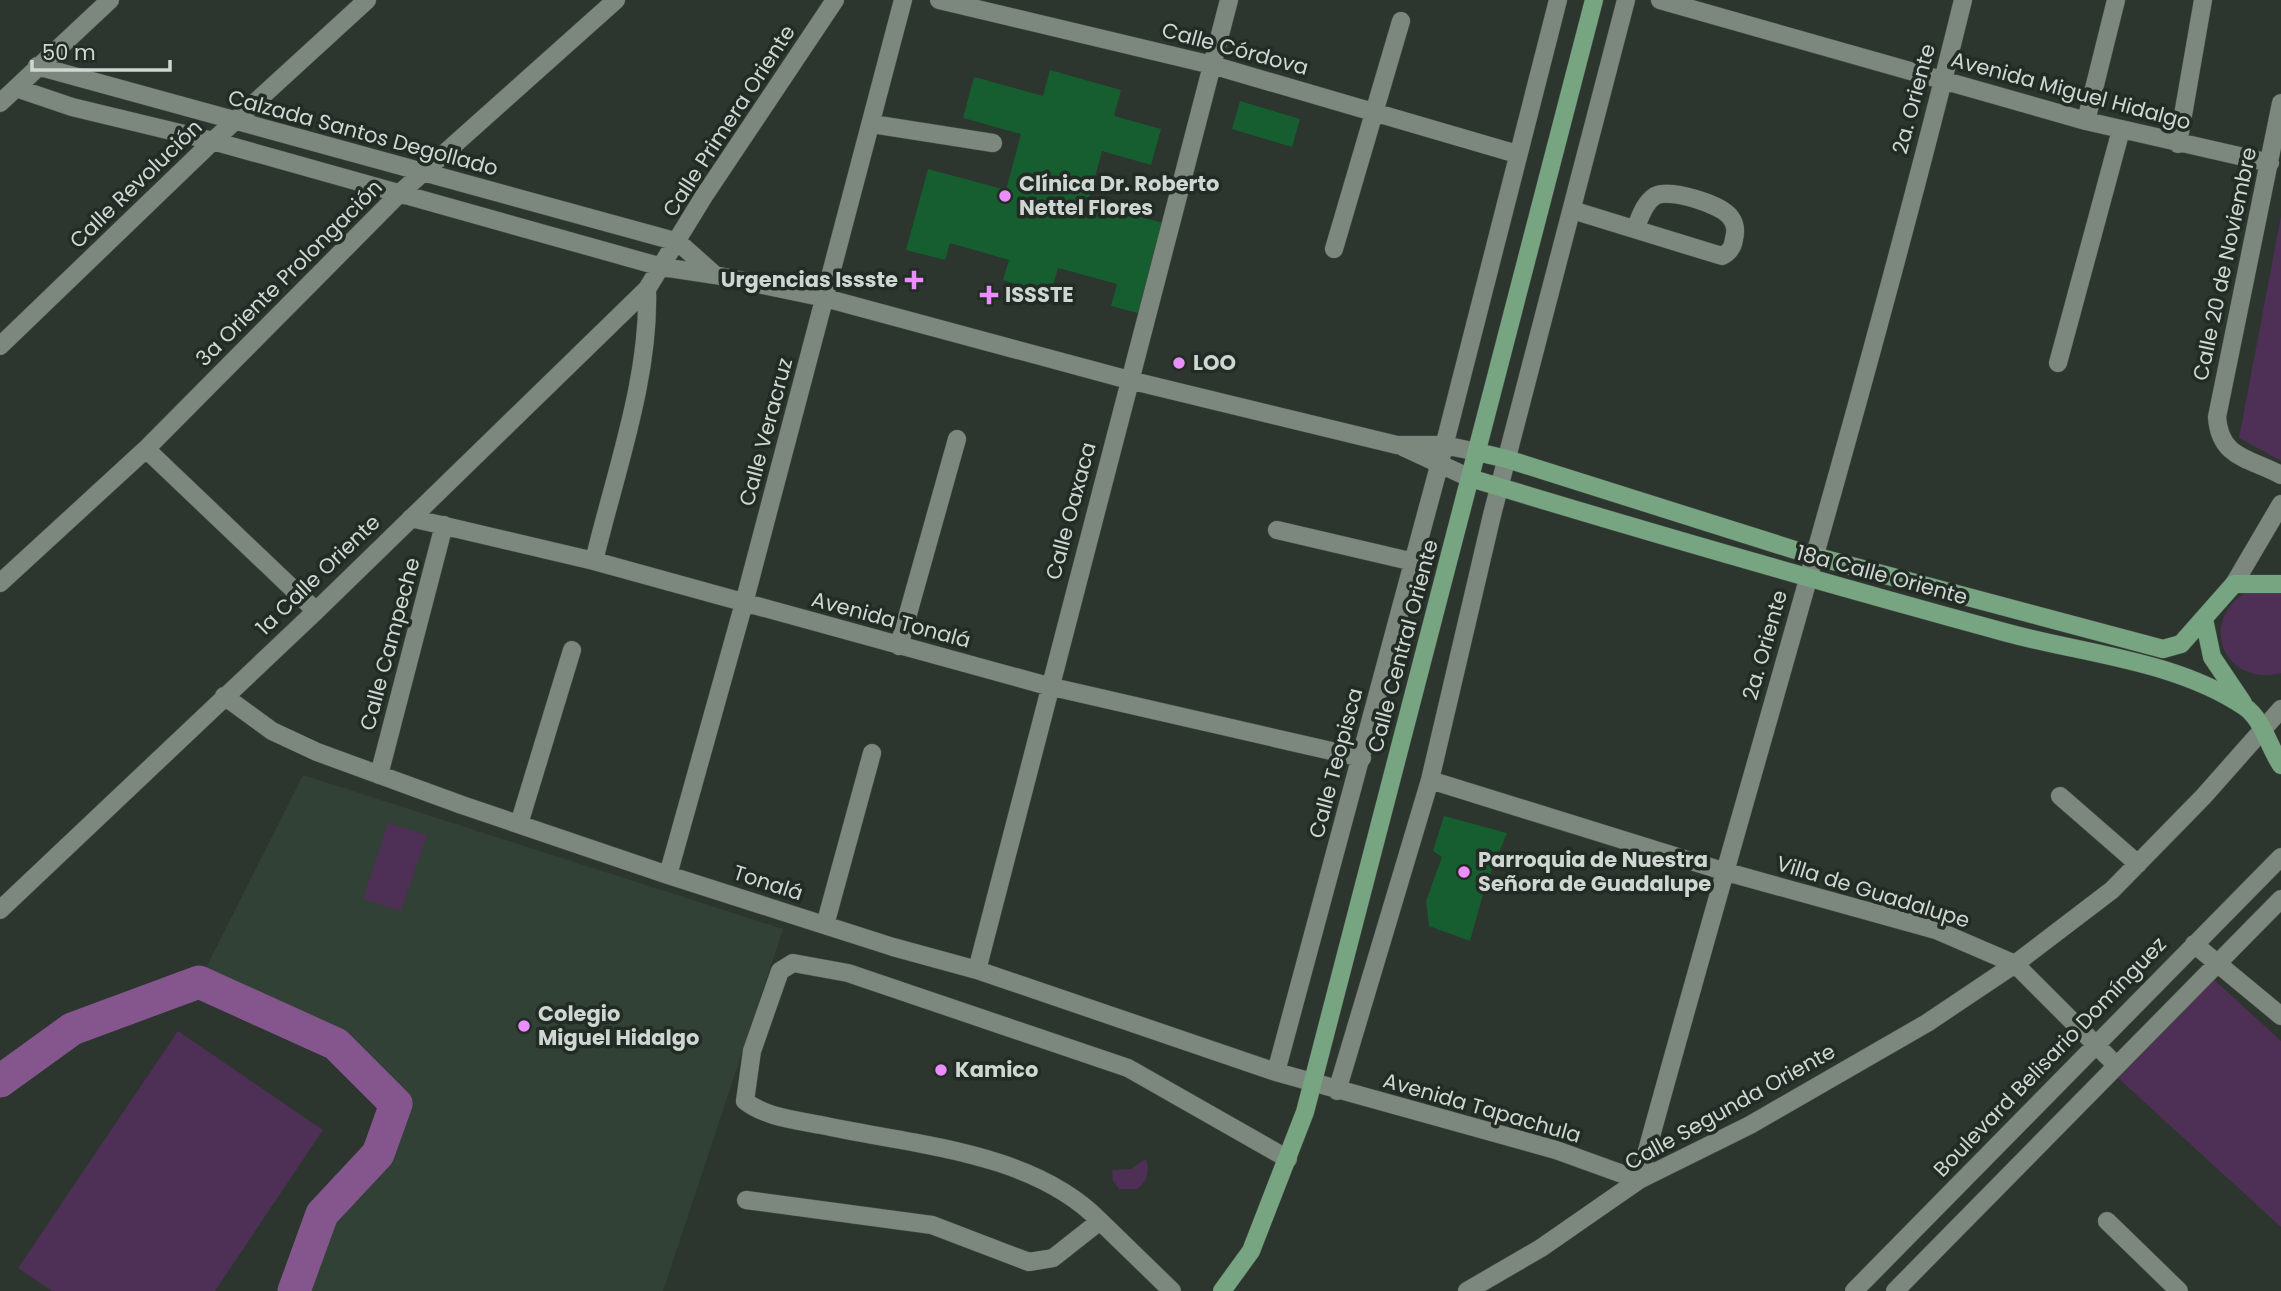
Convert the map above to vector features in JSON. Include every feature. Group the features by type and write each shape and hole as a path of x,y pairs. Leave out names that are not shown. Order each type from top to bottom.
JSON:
{"main road":[{"name":"Calle Central Oriente","path":"1222,1291 1251,1251 1288,1159 1311,1083 1594,0"},
{"name":"18a Calle Oriente","path":"1477,452 1507,459 1814,556 2163,649 2181,643 2234,584"},
{"name":"18a Calle Oriente","path":"1470,478 1808,579 2052,645 2152,666 2205,685 2248,708 2263,729 2281,765"},
{"path":"2234,584 2281,584"},
{"path":"2204,619 2212,656 2248,708"}],"street":[{"name":"Calle Revolución","path":"0,346 213,141 367,0"},
{"name":"3a Oriente Prolongación","path":"0,583 146,449 400,193 616,0"},
{"name":"Calle Primera Oriente","path":"662,267 704,196 835,0"},
{"name":"Calle Veracruz","path":"668,875 744,603 903,0"},
{"name":"Calle Córdova","path":"939,0 1212,65 1517,153"},
{"name":"Calle Oaxaca","path":"976,970 1229,0"},
{"name":"Calle Teopisca","path":"1276,1072 1414,562 1558,0"},
{"path":"1337,1091 1430,780 1499,487 1626,0"},
{"name":"Avenida Miguel Hidalgo","path":"1660,0 2087,121 2270,163"},
{"name":"2a. Oriente","path":"1639,1180 1723,871 1808,579 1943,81 1962,0"},
{"path":"2087,121 2116,0"},
{"path":"2178,144 2203,0"},
{"path":"0,103 106,1"},
{"path":"1334,248 1401,21"},
{"name":"Calzada Santos Degollado","path":"37,66 678,242"},
{"path":"16,88 72,107 213,141 662,267 825,298 1129,380 1397,444"},
{"name":"Calle 20 de Noviembre","path":"2281,103 2217,418 2218,435 2236,454 2281,475"},
{"path":"872,124 993,143"},
{"path":"2058,363 2121,130"},
{"path":"1572,210 1722,256 1733,245 1736,228 1726,211 1714,204 1667,193 1655,196 1646,205 1635,229"},
{"path":"678,242 715,275"},
{"name":"1a Calle Oriente","path":"0,910 316,611 647,289 662,267"},
{"path":"594,561 644,365 649,326 647,289"},
{"path":"899,646 957,439"},
{"name":"18a Calle Oriente","path":"1397,444 1444,445 1477,452"},
{"name":"18a Calle Oriente","path":"1397,444 1439,466 1470,478"},
{"path":"146,449 316,611"},
{"path":"2234,584 2281,504"},
{"name":"Avenida Tonalá","path":"411,518 594,561 1048,686 1362,758"},
{"name":"Calle Campeche","path":"379,775 444,525"},
{"path":"1277,530 1414,562"},
{"path":"519,824 572,650"},
{"name":"Tonalá","path":"224,696 272,731 317,752 379,775 668,875 976,970 1311,1083"},
{"path":"2116,1065 2015,964 2112,890 2281,709"},
{"path":"825,925 872,753"},
{"name":"Villa de Guadalupe","path":"1430,780 1723,871 1936,930 2015,964"},
{"path":"2060,796 2138,864"},
{"name":"Boulevard Belisario Domínguez","path":"1854,1291 2281,857"},
{"path":"1895,1291 2281,900"},
{"path":"2194,944 2216,965 2281,1016"},
{"path":"1172,1291 1082,1202 1059,1189 982,1157 841,1129 753,1107 745,1101 752,1051 780,971 793,962 848,972 1128,1068 1288,1159"},
{"name":"Calle Segunda Oriente","path":"1467,1291 1541,1248 1639,1180 1762,1118 1927,1023 2015,964"},
{"name":"Avenida Tapachula","path":"1311,1083 1556,1150 1639,1180"},
{"path":"746,1200 932,1225 1029,1262 1053,1258 1100,1221"},
{"path":"2107,1221 2179,1291"}],"shaded area":[{"path":"2281,216 2281,461 2239,438"},
{"path":"2252,589 2281,591 2281,673 2260,675 2243,670 2231,660 2223,647 2221,631 2224,616 2235,601"},
{"name":"Colegio Miguel Hidalgo","path":"303,775 783,929 663,1291 294,1291 322,1214 378,1154 396,1104 336,1044 199,982"},
{"path":"388,823 427,835 401,911 363,899"},
{"path":"2210,976 2281,1041 2281,1227 2118,1078"},
{"path":"178,1031 323,1130 215,1291 52,1291 18,1268"},
{"path":"1146,1159 1147,1176 1141,1186 1137,1189 1119,1189 1113,1181 1112,1170 1131,1169"}],"building":[{"name":"Clínica Dr. Roberto Nettel Flores","path":"1050,70 1121,90 1114,116 1161,129 1151,165 1102,151 1088,202 1163,223 1138,313 1111,306 1117,284 1058,268 1047,306 1020,299 1023,286 1003,280 1009,260 950,243 945,260 906,250 928,169 1006,190 1021,134 963,118 974,77 1043,96"},
{"path":"1240,101 1300,119 1292,147 1232,129"},
{"name":"Parroquia de Nuestra Señora de Guadalupe","path":"1444,816 1507,833 1485,887 1470,941 1429,926 1426,901 1442,857 1433,851"}],"waterway":[{"path":"0,1081 72,1029 199,982 336,1044 396,1104 378,1154 322,1214 294,1291"}],"place":[{"name":"Clínica Dr. Roberto Nettel Flores","path":"1005,196"},
{"name":"Urgencias Issste","path":"914,280"},
{"name":"ISSSTE","path":"989,295"},
{"name":"LOO","path":"1179,363"},
{"name":"Parroquia de Nuestra Señora de Guadalupe","path":"1464,872"},
{"name":"Colegio Miguel Hidalgo","path":"524,1026"},
{"name":"Kamico","path":"941,1070"}]}
